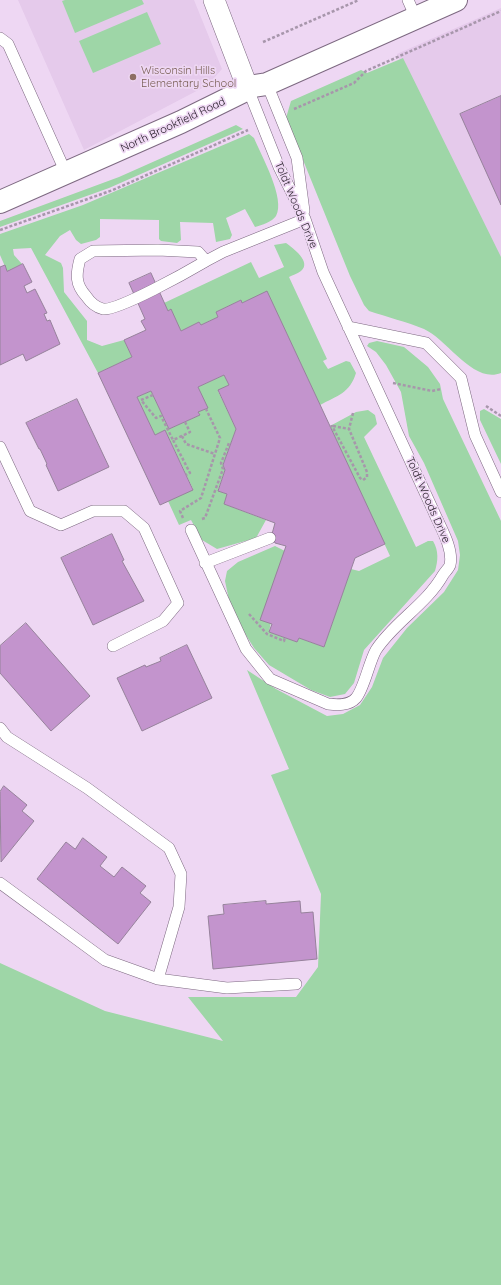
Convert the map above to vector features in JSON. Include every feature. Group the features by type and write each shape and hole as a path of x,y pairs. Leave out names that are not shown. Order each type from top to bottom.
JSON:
{"street":[{"path":"214,0 258,86"},
{"name":"North Brookfield Road","path":"0,202 66,174 258,86 412,9 456,0"}],"lane":[{"path":"0,38 8,44 66,174"},
{"path":"206,261 198,252 93,251 80,260 76,274 81,291 93,304 104,309 117,306 139,296 206,261 223,252 304,219 297,158 258,86"},
{"name":"Toldt Woods Drive","path":"187,526 246,649 270,679 328,704 344,705 356,698 376,651 386,638 425,600 450,565 450,550 433,510 323,272 304,219 279,167 258,86"},
{"path":"348,327 426,343 461,378 475,435 501,492"},
{"path":"0,447 30,511 62,525 93,511 124,510 144,528 178,603 163,621 113,646"},
{"path":"205,563 270,538"},
{"path":"0,728 7,737 87,788 169,848 181,874 179,907 158,979"},
{"path":"0,883 105,960 158,979 227,988 296,984"}],"path":[{"path":"263,42 359,0"},
{"path":"390,378 393,384 432,391 441,389"},
{"path":"153,395 141,400 156,418 161,416 190,473 186,475"},
{"path":"486,406 501,416"},
{"path":"187,526 180,511 201,498 220,438 206,409"},
{"path":"349,429 331,427 360,478 363,480 367,477 368,472 349,429 353,413"},
{"path":"173,440 190,432 185,422"},
{"path":"182,436 186,444 215,454"},
{"path":"199,521 205,518 222,469 221,463 229,442 231,443"},
{"path":"247,611 267,634 284,641 284,637"}],"shaded area":[{"name":"Wisconsin Hills Elementary School","path":"18,0 194,0 222,69 208,85 84,150"},
{"path":"501,8 501,274 397,54"}],"green space":[{"path":"142,0 144,4 75,33 62,1"},
{"path":"147,12 161,44 93,73 79,41"},
{"path":"403,58 501,257 501,373 491,375 481,372 471,367 433,334 424,329 369,311 364,305 350,276 286,118 291,101 361,70 367,73"},
{"path":"236,125 243,129 109,188 0,227 0,221 119,177"},
{"path":"249,134 254,138 267,166 278,199 276,216 269,222 255,227 245,209 226,218 232,235 230,239 216,242 213,223 180,222 181,240 177,243 161,241 159,239 159,220 100,219 100,237 96,240 81,244 76,240 70,230 60,236 45,255 61,263 63,268 64,292 87,321 87,340 102,346 124,340 132,357 98,373 31,248 13,249 14,255 22,264 7,271 0,255 0,234 83,205"},
{"path":"286,243 293,248 303,260 304,267 301,271 289,277 327,359 323,361 328,369 346,361 350,362 356,373 346,390 320,405 267,292 242,303 241,300 216,312 218,317 201,325 199,322 181,331 171,310 168,311 164,303 251,262 259,278 284,267 274,245"},
{"path":"377,341 404,347 428,367 440,384 443,399 501,521 501,1285 0,1285 0,963 105,1011 223,1041 188,997 296,997 318,967 321,894 271,775 289,769 247,670 276,689 327,716 343,714 360,705 372,687 383,658 407,628 444,592 458,570 460,555 458,541 424,463 409,436 401,392 386,365 376,352 367,346 369,343"},
{"path":"224,375 229,385 218,391 236,429 223,465 225,470 218,490 227,494 224,504 266,520 256,538 217,549 202,540 191,520 179,525 168,501 193,489 165,430 155,435 137,397 151,391 169,429 200,415 198,412 207,408 198,387"},
{"path":"484,409 501,419 501,464 480,420 480,411"},
{"path":"368,410 375,415 377,424 364,437 416,547 428,541 433,541 437,552 437,564 435,571 364,650 354,683 345,694 330,697 311,690 269,665 254,648 244,632 229,600 225,581 227,571 238,562 275,546 285,551 269,632 297,642 299,638 324,647 351,569 359,571 390,556 330,426 356,412"}],"building":[{"path":"501,96 501,205 460,114"},
{"path":"23,264 32,282 24,286 27,293 35,289 47,313 44,314 47,321 50,320 60,344 26,361 23,354 0,365 0,267 5,265 7,271"},
{"path":"151,273 168,311 171,309 181,331 199,322 201,325 218,317 216,312 241,300 242,303 267,291 385,544 355,558 324,647 299,638 297,642 269,632 272,624 260,620 286,546 275,543 272,534 275,523 224,504 227,494 218,491 225,470 223,465 236,429 218,390 229,385 224,375 198,387 208,408 198,412 200,415 169,429 151,391 137,397 155,435 165,430 193,490 160,505 98,373 132,357 124,340 146,330 141,321 145,319 129,283"},
{"path":"77,399 109,467 58,491 40,449 26,423"},
{"path":"112,534 124,560 122,561 144,601 93,625 61,558"},
{"path":"26,623 90,696 51,731 0,673 0,646"},
{"path":"187,645 212,698 142,731 117,678 145,665 146,667 161,661 160,658"},
{"path":"4,786 27,805 22,811 34,821 1,862 0,792"},
{"path":"83,838 107,857 100,866 114,877 122,867 146,886 140,893 151,902 118,944 37,879 66,842 75,849"},
{"path":"266,901 266,904 300,901 301,913 313,912 317,959 213,969 208,916 224,914 223,905"}],"place":[{"name":"Wisconsin Hills Elementary School","path":"133,77"}]}
